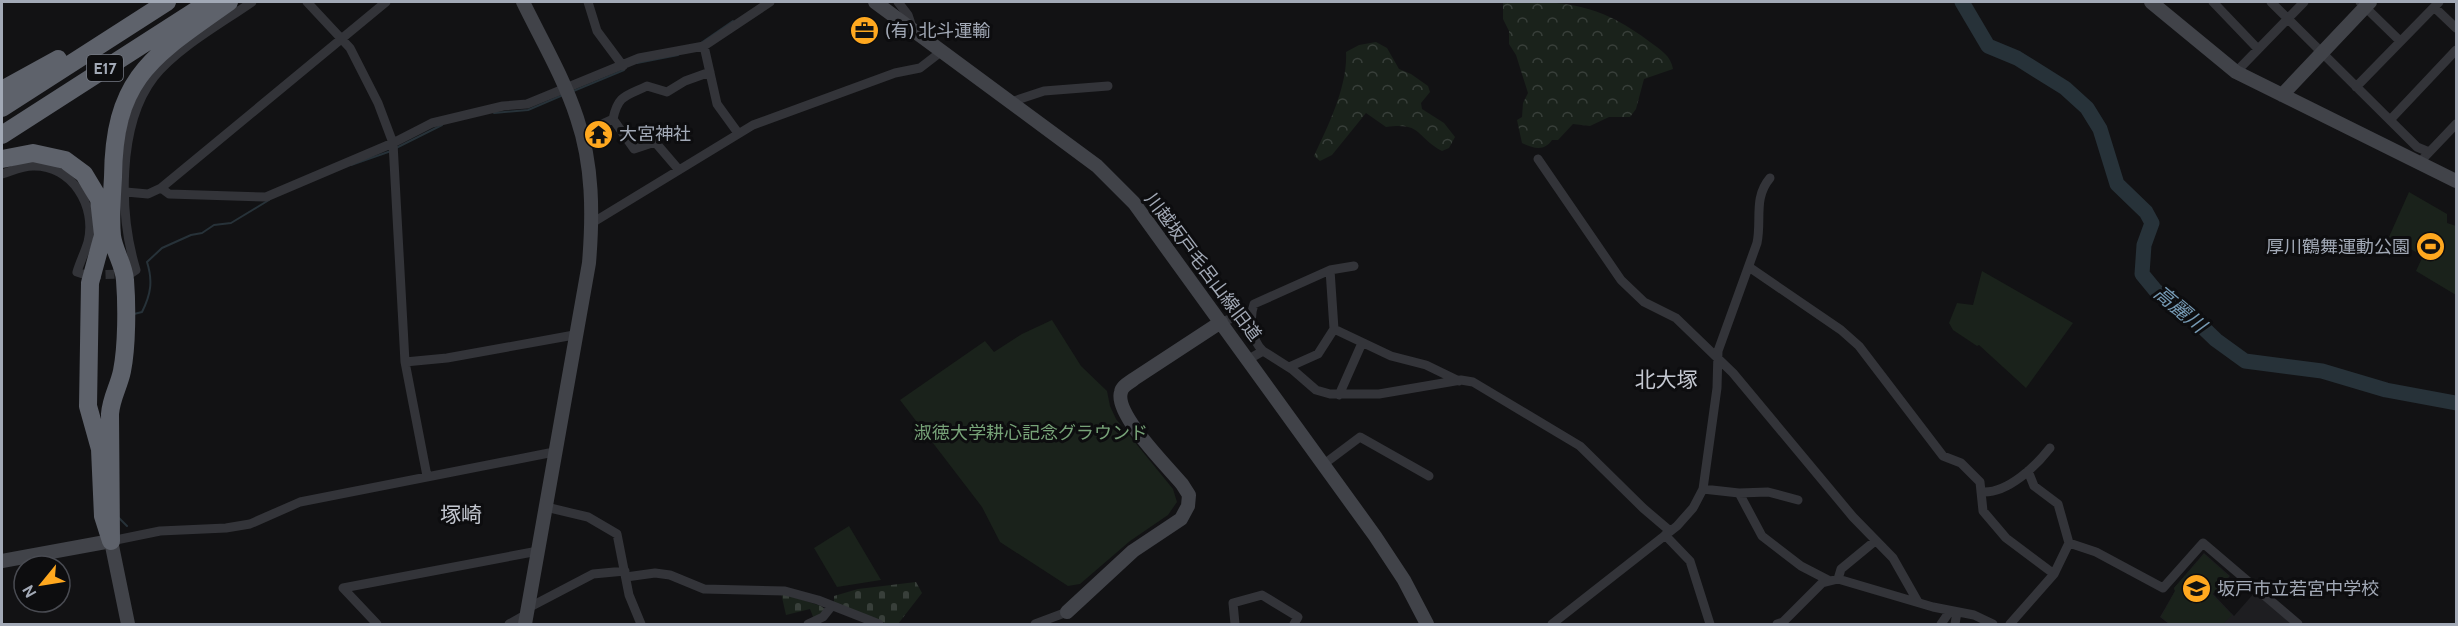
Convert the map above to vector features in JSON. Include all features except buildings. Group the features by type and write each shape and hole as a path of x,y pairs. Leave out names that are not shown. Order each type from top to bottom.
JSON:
{"highway":[{"name":"E17","path":"2,135 209,2"},
{"path":"111,541 110,414 112,399 123,366 125,292 125,278 112,229 116,123 127,95 147,67 192,28 229,2"},
{"name":"E17","path":"2,108 165,3"},
{"path":"2,90 165,3"},
{"path":"2,159 33,153 65,160 84,174 99,199 103,235 90,283 88,406 100,448 103,516 111,541"}],"street":[{"path":"130,274 136,270 125,227 126,192 131,124 141,98 153,78 176,56 252,2"},
{"path":"307,2 341,38 363,74 394,146 405,362 427,476"},
{"path":"126,192 148,194 161,188 386,2"},
{"path":"523,2 566,92 582,133 592,199 589,262 574,335 526,615"},
{"path":"588,2 593,24 623,66"},
{"path":"161,188 169,194 266,197 394,146 432,123 503,106 527,105 566,92 639,58 700,47 770,2"},
{"name":"川越坂戸毛呂山線旧道","path":"875,2 1097,166 1116,185 1165,242 1394,562 1427,624"},
{"path":"898,2 908,15 913,30"},
{"path":"2151,2 2236,72 2418,164 2457,181"},
{"path":"2213,2 2258,49"},
{"path":"2271,2 2417,147 2429,152"},
{"path":"2236,72 2304,2"},
{"path":"2282,95 2365,3 2400,41"},
{"path":"2356,87 2436,4 2457,28"},
{"path":"700,47 710,72 717,104 738,133"},
{"path":"2390,120 2457,50"},
{"path":"592,223 702,158 738,133 895,73 920,68 942,51"},
{"path":"679,170 655,142 639,150 634,149 613,119 616,103 621,98 647,86 667,92 685,81 710,72"},
{"path":"1011,102 1044,92 1108,86"},
{"path":"582,133 613,119"},
{"path":"2418,164 2455,128"},
{"path":"1538,159 1608,263 1632,293 1676,318 1717,357 1875,541 1893,558 1918,602"},
{"path":"2,174 21,168 43,167 64,175 74,183 82,194 88,216 88,241 77,272 86,275"},
{"path":"1553,624 1668,533 1686,516 1703,489 1717,388 1717,357 1759,234 1757,208 1764,186 1770,178"},
{"path":"1354,266 1330,270 1254,304 1249,318 1258,347 1289,367 1316,390 1339,395 1379,394 1459,381 1473,382 1580,446 1668,533 1690,561 1710,624"},
{"path":"1749,267 1841,330 1853,341 1941,453 1961,463 1977,477 1983,492 1983,510 1986,515 2006,538 2054,574"},
{"path":"1289,367 1318,354 1334,330 1330,270"},
{"path":"1035,624 1067,612 1133,551 1181,519 1188,506 1189,495 1182,484 1131,422 1122,407 1120,395 1122,388 1221,322 1242,315 1249,318"},
{"path":"1334,330 1391,356 1426,365 1459,381"},
{"path":"405,362 447,358 574,335"},
{"path":"1339,395 1362,343"},
{"path":"1249,359 1263,351"},
{"path":"1324,464 1360,437 1429,476"},
{"path":"1983,492 1993,491 2028,471 2050,448"},
{"path":"2,561 160,531 226,528 250,524 300,502 554,452"},
{"path":"2010,624 2054,574 2069,543 2058,504 2034,486 2028,471"},
{"path":"1703,489 1739,493 1768,492 1798,500"},
{"path":"1739,493 1767,541 1801,566 1833,580 1974,615 1993,624"},
{"path":"546,507 588,518 617,534 629,596 641,624"},
{"path":"111,541 128,624"},
{"path":"1777,624 1783,622 1833,580 1841,568 1875,541"},
{"path":"2069,543 2096,552 2163,588 2204,543 2298,624"},
{"path":"377,624 343,588 537,551"},
{"path":"509,624 593,574 655,573 669,575 704,589 785,591 818,600 879,624"},
{"path":"1236,624 1233,603 1262,595 1298,617 1294,624"},
{"path":"808,624 823,617 831,607"},
{"path":"1941,624 1954,611"},
{"path":"1954,611 1954,624"}],"shaded area":[{"name":"坂戸市立若宮中学校","path":"2204,553 2230,576 2213,594 2234,616 2256,591 2293,624 2169,624 2160,617 2175,591 2174,588"}],"green space":[{"path":"1503,3 1567,4 1599,13 1632,30 1658,48 1668,57 1673,69 1644,79 1636,109 1630,117 1609,117 1590,126 1573,124 1558,140 1552,140 1542,148 1526,145 1522,143 1517,120 1522,117 1523,103 1528,93 1516,55 1509,44 1509,31 1503,19"},
{"path":"1376,42 1387,48 1399,69 1428,86 1430,92 1421,103 1422,109 1444,123 1455,137 1449,148 1442,151 1412,128 1386,127 1366,113 1332,155 1320,161 1314,156 1331,119 1340,92 1346,65 1346,52 1359,45"},
{"name":"厚川鶴舞運動公園","path":"2409,192 2447,214 2447,223 2456,226 2456,295 2416,271 2423,256 2389,237"},
{"path":"1982,271 2073,323 2026,388 1979,345 1977,346 1953,330 1949,323 1957,303 1973,305"},
{"name":"淑徳大学耕心記念グラウンド","path":"1052,320 1081,366 1107,391 1116,419 1173,489 1177,502 1168,515 1130,541 1080,584 1068,586 1000,542 982,507 900,400 985,341 994,352 1022,334"},
{"path":"849,526 881,580 837,587 814,548"},
{"name":"坂戸市立若宮中学校","path":"2204,554 2229,576 2212,594 2232,615 2223,624 2170,624 2161,617 2175,591 2174,588"},
{"path":"916,582 922,593 898,624 888,624 834,605 834,596 858,589"},
{"path":"781,593 821,606 826,610 814,619 810,609 786,615"}],"waterway":[{"name":"高麗川","path":"1962,2 1988,46 2017,58 2065,88 2087,108 2100,129 2117,184 2146,212 2152,223 2144,245 2142,274 2156,291 2190,315 2216,340 2245,361 2322,371 2386,390 2456,403"},
{"path":"701,43 733,21"},
{"path":"637,63 678,55"},
{"path":"571,92 624,70"},
{"path":"494,113 528,110 563,95"},
{"path":"396,148 442,125"},
{"path":"351,165 391,151"},
{"path":"134,314 142,312 149,293 150,275 147,262 162,248 191,235 202,233 214,225 231,223 269,200"},
{"path":"119,518 127,526"}],"tunnel":[{"path":"92,275 126,274"}],"place":[{"name":"(有) 北斗運輸","path":"864,31"},
{"name":"大宮神社","path":"598,134"},
{"name":"厚川鶴舞運動公園","path":"2431,247"},
{"name":"坂戸市立若宮中学校","path":"2196,589"}],"district":[{"name":"北大塚","path":"1666,380"},
{"name":"塚崎","path":"461,515"}]}
